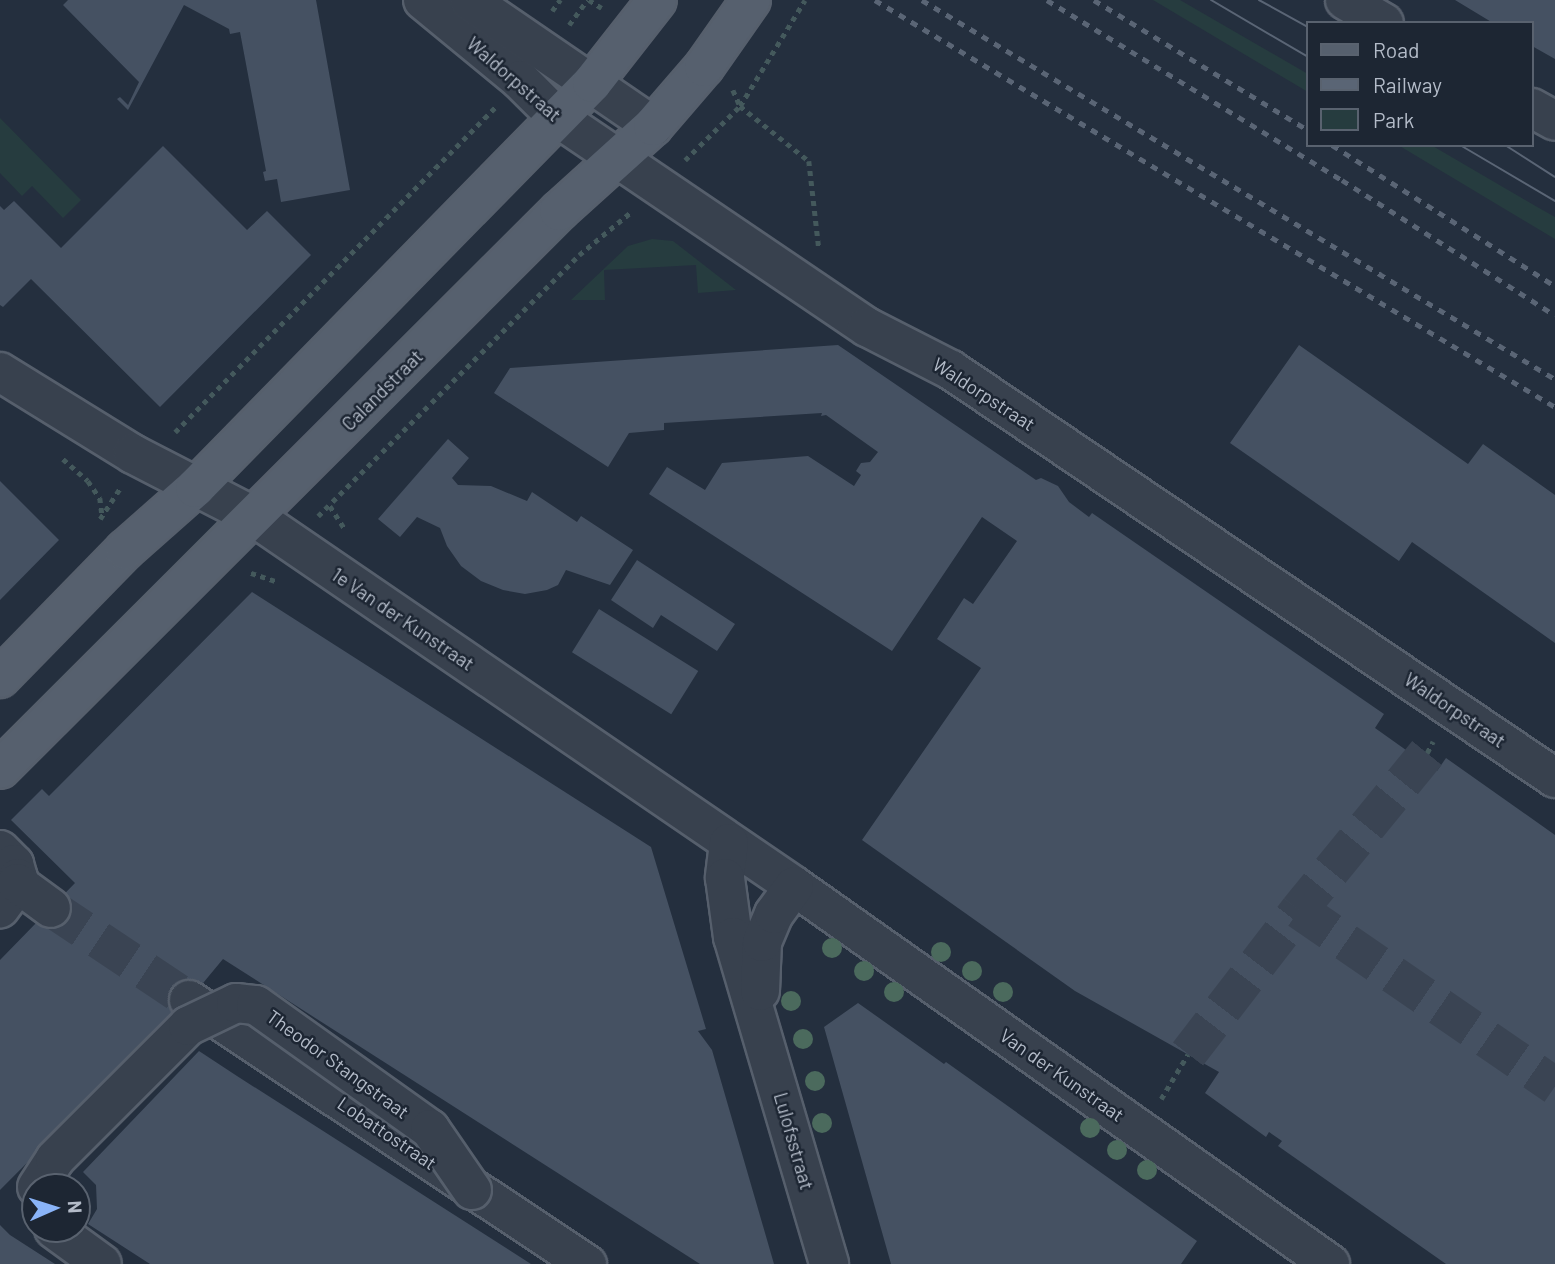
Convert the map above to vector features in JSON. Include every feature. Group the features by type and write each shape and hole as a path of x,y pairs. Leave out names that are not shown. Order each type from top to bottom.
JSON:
{"main road":[{"path":"0,678 141,537 195,488 592,83 657,0"},
{"name":"Calandstraat","path":"0,769 617,157 653,126 704,67 751,0"}],"street":[{"name":"Waldorpstraat","path":"423,0 520,80 558,118 867,327 951,370 1555,778"},
{"name":"Waldorpstraat","path":"469,0 546,50 653,126"},
{"path":"1345,0 1381,21"},
{"path":"1534,109 1555,121"},
{"name":"1e Van der Kunstraat","path":"0,372 144,460 253,516 794,886"},
{"name":"Lulofsstraat","path":"729,843 725,878 733,937 829,1264"},
{"path":"0,850 16,868 8,896 51,908"},
{"name":"Lulofsstraat","path":"759,1019 762,942 774,914 794,886"},
{"name":"Van der Kunstraat","path":"794,886 1330,1264"},
{"name":"Theodor Stangstraat","path":"46,1173 55,1158 188,1026 216,1010 236,1003 256,1005 430,1129 472,1190"},
{"name":"Lobattostraat","path":"49,1173 198,1006 587,1264"},
{"path":"57,1243 76,1264"},
{"path":"73,1243 102,1264"}],"path":[{"path":"546,50 587,0"},
{"path":"287,540 327,510 579,255 660,186 740,106 805,0"},
{"path":"94,528 113,496 144,460 300,308 520,80"},
{"path":"58,454 88,481 100,498 102,515"},
{"path":"102,515 141,537"},
{"path":"1142,1131 1188,1055"}],"green space":[{"path":"1153,0 1180,0 1306,73 1306,91"},
{"path":"0,118 81,200 63,218 32,186 22,196 0,173"},
{"path":"1401,147 1434,147 1555,217 1555,239"},
{"path":"652,239 673,241 736,290 698,293 696,265 604,270 605,300 571,300 628,246"}],"building":[{"path":"68,0 316,0 350,190 281,202 277,179 265,181 263,172 266,171 240,32 230,34 229,29 184,5 128,110 117,99 120,97 128,105 139,82 63,5"},
{"path":"1455,0 1555,0 1555,59 1534,47 1534,21 1490,21"},
{"path":"163,146 247,230 267,211 311,255 160,407 31,279 3,307 0,305 0,206 4,210 14,201 61,248"},
{"path":"838,345 1036,480 1041,478 1058,486 1069,502 1089,517 1092,513 1384,714 1375,728 1413,755 1419,751 1429,753 1430,766 1437,771 1446,758 1555,835 1555,1264 1446,1264 1278,1146 1282,1141 1269,1132 1266,1137 1205,1093 1219,1072 1075,991 862,840 981,668 937,639 964,598 973,604 1017,541 982,517 892,651 649,494 667,467 705,490 722,463 808,456 854,486 861,475 856,471 861,463 870,462 878,452 826,415 821,416 822,413 664,423 664,430 629,433 608,467 494,393 510,368"},
{"path":"1299,345 1468,464 1483,444 1555,495 1555,643 1412,542 1399,561 1230,443"},
{"path":"448,439 469,458 452,478 458,485 491,486 527,501 532,492 577,522 581,516 633,550 610,585 566,570 558,585 547,590 525,594 503,590 481,581 461,566 447,546 440,528 417,517 400,537 378,519"},
{"path":"0,481 59,540 0,600"},
{"path":"637,560 735,624 717,651 661,615 653,628 611,600"},
{"path":"252,592 651,847 706,1029 698,1031 712,1050 774,1264 700,1264 223,959 189,1000 0,1190 0,960 75,883 11,820 42,789 49,796"},
{"path":"599,609 698,671 671,714 572,652"},
{"path":"858,1003 944,1064 946,1062 1197,1241 1181,1264 891,1264 824,1027"},
{"path":"199,1051 531,1264 150,1264 91,1226 91,1219 97,1209 96,1185 91,1180 91,1173 83,1172"},
{"path":"0,1225 21,1243 55,1264 0,1264"}],"tunnel":[{"path":"1427,753 1299,910 1555,1086"},
{"path":"51,908 189,1000"},
{"path":"1188,1054 1299,910"}],"tram line":[{"path":"1211,0 1306,56"},
{"path":"1259,0 1306,26"},
{"path":"1463,147 1555,201"},
{"path":"1508,147 1555,177"}],"railway":[{"path":"875,0 1555,407"},
{"path":"922,0 1555,379"},
{"path":"1047,0 1342,180 1555,315"},
{"path":"1094,0 1306,129"},
{"path":"1335,147 1555,286"}]}
